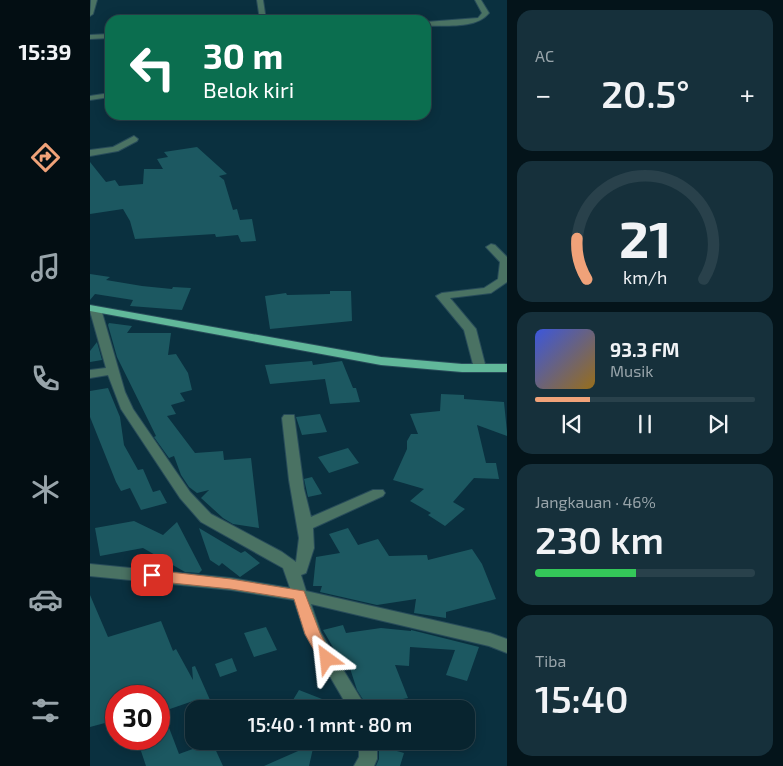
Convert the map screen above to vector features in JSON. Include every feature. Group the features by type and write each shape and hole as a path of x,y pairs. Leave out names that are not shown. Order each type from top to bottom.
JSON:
{"main road":[{"path":"92,309 381,361 507,368"}],"street":[{"path":"90,14 94,0"},
{"path":"260,0 262,15"},
{"path":"431,24 480,20 486,13 478,0"},
{"path":"90,37 105,36"},
{"path":"90,98 105,96"},
{"path":"90,153 115,150 134,139"},
{"path":"480,368 470,329 442,296 487,291 503,280 505,261 491,247"},
{"path":"92,309 119,392 127,410 195,508 206,518 283,559 290,565 294,572 299,595 313,634 353,700"},
{"path":"90,374 113,370"},
{"path":"289,418 297,490 307,525 307,544 304,561 301,569 294,572"},
{"path":"307,525 378,493"},
{"path":"90,570 231,584 299,595 490,640 507,646"},
{"path":"364,766 368,759 368,750"}],"building":[{"path":"197,147 227,174 219,176 224,180 233,210 237,209 240,220 252,219 256,241 241,242 238,235 216,237 215,234 135,239 130,221 123,209 90,214 90,162 106,182 115,180 119,186 143,184 144,169 163,169 157,159 168,157 164,152"},
{"path":"90,274 110,277 106,280 142,286 172,289 173,287 191,288 182,310 130,306 133,300 95,294 90,300"},
{"path":"330,291 351,291 352,321 270,329 265,296 286,293 287,295 330,294"},
{"path":"109,323 132,326 127,333 171,333 168,355 176,354 188,373 192,390 180,393 185,401 171,405 176,414 167,416 195,453 223,451 224,460 251,458 259,528 233,524 223,518 201,498 209,490 197,493 189,487 181,475 174,456 169,458 154,437 156,436 117,357"},
{"path":"97,342 102,360 90,362 90,351"},
{"path":"312,361 313,365 342,361 353,388 356,388 360,402 330,404 325,379 270,384 265,365"},
{"path":"108,388 120,417 124,445 138,470 143,469 153,492 160,490 167,503 141,510 130,488 121,491 116,482 90,417 90,391"},
{"path":"441,394 464,395 464,399 504,402 507,432 507,436 477,425 486,463 496,463 499,479 474,478 453,502 465,509 445,526 428,515 431,513 410,501 424,489 393,480 407,449 407,441 411,434 418,434 410,414 440,411"},
{"path":"320,414 327,432 302,435 296,417"},
{"path":"348,448 359,463 329,473 318,457"},
{"path":"312,477 322,494 308,497 304,479"},
{"path":"134,521 163,535 177,522 202,570 199,573 185,572 143,548 100,556 95,528"},
{"path":"199,528 241,553 245,551 260,563 240,577 222,563 219,566 210,560"},
{"path":"348,528 358,545 378,539 389,556 427,555 428,560 472,549 482,564 496,599 446,612 446,618 414,613 416,599 377,605 320,592 322,586 313,586 316,557 340,553 329,534"},
{"path":"90,595 108,637 161,621 173,651 176,649 193,680 192,667 195,666 210,700 185,700 185,704 170,709 170,685 105,685 105,723 90,727"},
{"path":"343,625 346,633 381,628 411,630 479,647 467,681 446,675 455,650 410,647 409,666 395,665 408,698 398,700 363,700 357,690 348,662 342,663 323,630"},
{"path":"266,627 277,650 254,657 244,633"},
{"path":"232,658 237,671 220,677 215,664"},
{"path":"299,690 325,700 293,700"},
{"path":"170,730 179,754 190,750 216,750 223,766 146,766 141,750 170,750"},
{"path":"300,750 313,750 309,766 264,766"},
{"path":"379,750 393,750 404,753 400,766 376,766 379,759"}],"route":[{"path":"152,575 231,584 299,595 313,634 327,659"}]}
